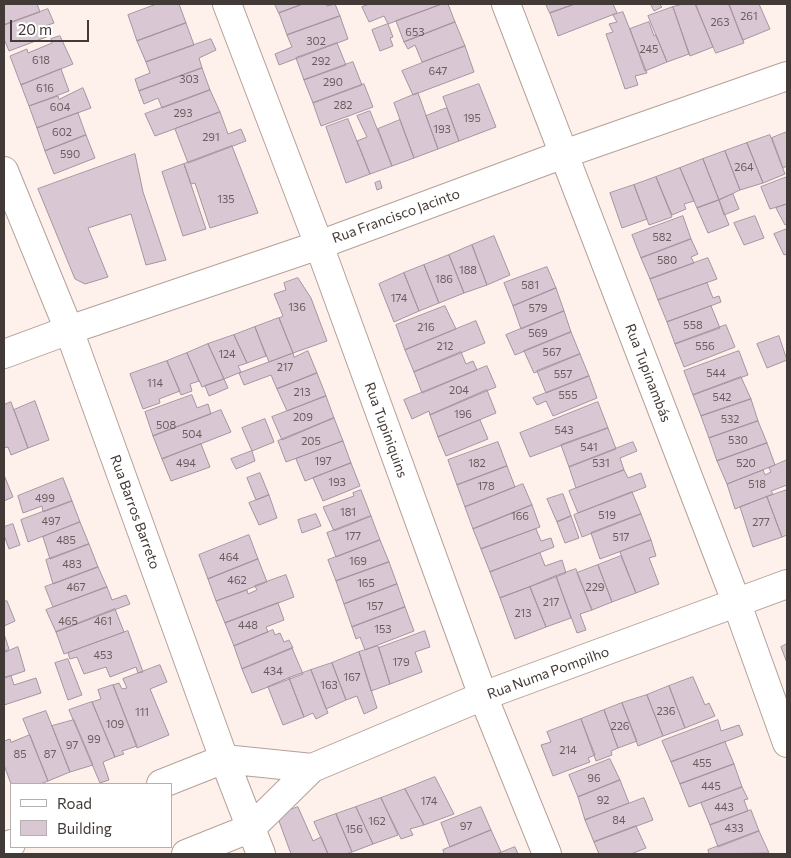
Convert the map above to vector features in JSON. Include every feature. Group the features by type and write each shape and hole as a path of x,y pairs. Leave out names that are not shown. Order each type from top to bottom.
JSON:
{"street":[{"name":"Rua Tupiniquins","path":"227,4 319,245 483,696 547,854"},
{"name":"Rua Tupinambás","path":"506,4 737,604 787,743"},
{"name":"Rua Francisco Jacinto","path":"4,354 319,245 564,154 787,76"},
{"name":"Rua Barros Barreto","path":"4,171 69,330 224,759 261,854"},
{"name":"Rua Numa Pompilho","path":"186,854 251,828 312,768 483,696 787,584"},
{"name":"Rua Numa Pompilho","path":"164,783 224,759 312,768"}],"building":[{"path":"4,4 37,4 40,12 4,25"},
{"path":"157,4 179,4 186,23 137,41 128,15"},
{"path":"275,4 303,4 279,13"},
{"path":"303,4 326,4 327,6 335,4 340,16 287,35 279,13"},
{"path":"370,4 442,4 388,24 384,16 369,22 362,7"},
{"path":"442,4 448,4 455,22 404,42 396,21"},
{"path":"546,4 575,4 550,13"},
{"path":"575,4 613,4 617,13 558,36 550,13"},
{"path":"659,4 662,7 654,11 651,5"},
{"path":"695,4 713,47 690,56 673,7"},
{"path":"696,4 729,4 744,43 716,53"},
{"path":"729,4 759,4 770,29 743,40"},
{"path":"673,7 689,54 667,62 648,16"},
{"path":"48,9 54,23 45,26 49,36 9,51 4,39 4,25"},
{"path":"623,12 647,73 635,76 638,85 625,89 606,34 613,32 609,24 617,22 613,15"},
{"path":"340,16 348,39 279,65 275,54 292,47 287,35"},
{"path":"455,22 465,46 422,62 415,45 408,49 404,42"},
{"path":"649,22 667,62 645,71 630,29"},
{"path":"186,23 194,45 146,62 137,41"},
{"path":"388,24 393,37 390,38 393,46 380,51 372,30"},
{"path":"60,36 73,64 21,85 10,56 27,49 28,53 52,43 51,39"},
{"path":"211,39 216,50 199,58 202,68 139,91 135,79 150,73 146,62"},
{"path":"337,43 346,65 304,80 296,58"},
{"path":"465,46 474,72 413,95 402,71"},
{"path":"353,62 362,85 313,103 304,80"},
{"path":"202,68 210,90 162,108 158,98 144,104 139,91"},
{"path":"61,69 69,91 29,106 21,85"},
{"path":"364,84 373,107 321,126 313,103"},
{"path":"479,84 496,127 459,141 443,97"},
{"path":"83,88 91,108 37,128 29,106 58,96 59,99"},
{"path":"210,90 220,112 155,136 145,114"},
{"path":"418,93 438,149 414,158 394,103"},
{"path":"447,108 459,141 438,149 426,116"},
{"path":"370,111 392,166 370,174 357,141 367,137 357,116"},
{"path":"220,112 228,134 241,129 246,141 188,163 175,129"},
{"path":"78,113 86,135 45,151 37,128"},
{"path":"348,119 370,174 346,183 326,127"},
{"path":"400,120 414,158 392,166 378,129"},
{"path":"787,132 787,166 783,168 772,138"},
{"path":"86,135 95,158 54,174 45,151"},
{"path":"770,135 785,174 763,183 747,143"},
{"path":"747,143 763,183 740,190 725,151"},
{"path":"232,146 258,213 210,228 195,183 191,184 184,164"},
{"path":"725,151 740,190 719,200 703,159"},
{"path":"135,154 143,192 166,260 146,265 131,214 88,228 108,277 85,284 75,279 38,189"},
{"path":"703,159 719,200 697,208 680,168"},
{"path":"184,164 206,229 183,236 162,172"},
{"path":"680,168 694,201 684,204 686,209 672,215 656,177"},
{"path":"656,177 672,217 649,225 634,185"},
{"path":"787,177 787,204 770,209 761,187"},
{"path":"380,181 382,188 377,190 375,183"},
{"path":"634,185 647,219 622,228 610,193"},
{"path":"733,194 739,209 724,215 719,200"},
{"path":"719,200 729,225 708,233 697,208"},
{"path":"787,204 787,224 785,225 776,208"},
{"path":"683,216 691,239 641,258 632,235"},
{"path":"755,216 764,238 744,245 734,223"},
{"path":"787,229 787,254 784,255 774,234"},
{"path":"494,236 510,275 487,285 472,245"},
{"path":"691,239 698,254 691,257 694,263 650,279 641,258"},
{"path":"472,245 487,285 464,293 449,255"},
{"path":"449,255 464,293 439,303 424,265"},
{"path":"708,258 717,279 658,300 650,279"},
{"path":"424,265 439,303 419,311 404,273"},
{"path":"547,267 556,288 513,306 504,283"},
{"path":"404,273 419,311 394,322 379,284"},
{"path":"298,278 311,298 327,341 293,353 279,318 283,316 274,294 286,290 284,283"},
{"path":"707,283 713,298 719,296 721,302 667,322 658,300"},
{"path":"556,288 564,311 521,329 513,306"},
{"path":"445,306 456,329 405,350 396,325"},
{"path":"711,306 720,328 675,344 667,322"},
{"path":"564,311 571,332 515,355 506,335"},
{"path":"279,318 293,353 269,362 255,327"},
{"path":"476,321 485,343 414,372 405,350"},
{"path":"726,325 735,347 684,367 675,344"},
{"path":"255,327 266,356 247,363 234,335"},
{"path":"571,332 580,354 534,373 524,351"},
{"path":"234,335 247,363 238,366 241,372 224,379 208,344"},
{"path":"779,336 787,360 767,368 757,344"},
{"path":"208,344 224,379 202,387 187,353"},
{"path":"308,351 317,373 277,389 271,375 244,385 239,373 293,353 294,357"},
{"path":"739,351 748,375 693,395 684,371"},
{"path":"461,352 466,364 473,361 477,370 422,393 414,372"},
{"path":"187,353 199,381 190,384 192,391 181,395 167,361"},
{"path":"580,354 589,376 546,393 537,371"},
{"path":"167,361 180,391 159,399 160,403 143,409 130,374"},
{"path":"487,366 496,387 430,415 429,411 412,419 404,400"},
{"path":"317,373 326,396 287,411 277,389"},
{"path":"589,376 597,398 553,416 546,401 537,405 533,398"},
{"path":"741,377 751,399 701,416 693,395"},
{"path":"224,379 228,388 209,396 205,386"},
{"path":"487,390 496,413 438,437 430,415"},
{"path":"192,395 197,408 208,404 211,414 153,436 145,412"},
{"path":"326,396 334,418 282,440 272,417"},
{"path":"751,399 758,421 709,438 701,416"},
{"path":"35,401 49,440 28,448 14,410"},
{"path":"11,402 28,448 11,455 8,447 4,448 4,405"},
{"path":"598,402 608,428 530,457 520,433"},
{"path":"221,410 231,432 162,459 153,436"},
{"path":"334,418 343,441 286,462 278,441"},
{"path":"265,419 274,442 252,451 242,428"},
{"path":"480,420 488,439 446,456 438,437"},
{"path":"758,421 767,443 717,461 709,438"},
{"path":"608,428 616,449 569,467 561,445"},
{"path":"343,441 351,463 305,481 296,459"},
{"path":"498,442 507,466 457,485 448,460"},
{"path":"633,442 637,451 620,458 624,470 576,488 569,467"},
{"path":"767,443 775,465 727,484 717,461"},
{"path":"201,444 210,467 171,481 162,459"},
{"path":"252,451 255,461 236,469 231,459"},
{"path":"787,460 787,485 771,491 773,494 735,509 727,484 763,470 765,475 771,472 769,468"},
{"path":"351,463 360,486 323,501 313,478"},
{"path":"507,466 515,487 465,507 457,485"},
{"path":"624,470 628,478 641,473 646,487 578,513 569,491"},
{"path":"260,473 269,495 256,500 247,478"},
{"path":"4,475 13,497 4,501"},
{"path":"63,478 72,501 43,512 42,506 23,513 18,496"},
{"path":"523,484 532,505 473,529 465,507"},
{"path":"361,490 371,516 334,531 323,507 354,496 353,493"},
{"path":"787,490 787,535 782,537 767,497"},
{"path":"632,492 641,514 582,537 574,515"},
{"path":"563,494 571,516 557,522 547,499"},
{"path":"269,495 277,518 259,525 249,503"},
{"path":"767,497 782,537 753,547 740,507"},
{"path":"72,501 80,522 28,542 21,520"},
{"path":"532,505 540,527 481,549 473,529"},
{"path":"316,514 321,526 302,533 298,520"},
{"path":"641,514 651,540 600,559 591,533"},
{"path":"371,516 380,540 336,557 327,533"},
{"path":"571,516 579,538 565,543 557,522"},
{"path":"80,522 89,544 50,559 43,537"},
{"path":"13,524 20,545 9,549 4,535 4,527"},
{"path":"536,529 541,541 551,538 554,547 490,572 481,549"},
{"path":"249,535 258,559 208,579 199,555"},
{"path":"380,540 389,562 336,581 328,560"},
{"path":"651,540 656,556 649,558 659,584 636,593 620,552"},
{"path":"89,544 98,567 53,584 46,560"},
{"path":"540,553 545,566 562,560 566,573 500,598 490,572"},
{"path":"621,556 636,593 612,602 598,565"},
{"path":"258,559 267,582 216,601 208,579"},
{"path":"389,562 397,584 344,604 336,581"},
{"path":"598,565 612,602 592,610 577,573"},
{"path":"98,567 107,587 53,607 45,587"},
{"path":"576,569 592,610 580,614 586,630 577,633 556,576"},
{"path":"286,575 294,597 225,623 216,601 247,590 248,594 257,590 255,586"},
{"path":"556,576 571,618 546,627 530,587"},
{"path":"397,584 405,607 352,627 344,604"},
{"path":"107,587 112,600 126,595 130,604 56,632 46,610"},
{"path":"530,587 546,627 515,639 500,598"},
{"path":"7,601 15,621 4,626 4,602"},
{"path":"278,603 284,620 266,627 268,632 234,646 225,623"},
{"path":"405,607 414,631 365,650 360,637 356,639 352,627"},
{"path":"115,609 124,632 64,654 56,632"},
{"path":"273,630 275,635 280,633 284,642 289,640 293,648 242,669 234,646"},
{"path":"128,631 143,672 138,673 136,667 110,677 106,667 84,674 77,657 70,659 68,653"},
{"path":"425,631 430,647 415,652 422,672 390,684 379,648"},
{"path":"4,634 9,649 4,652"},
{"path":"787,644 787,663 781,647"},
{"path":"378,646 390,684 371,691 359,652"},
{"path":"18,647 25,671 4,678 4,653"},
{"path":"292,648 303,674 252,693 242,669"},
{"path":"359,652 377,708 364,714 357,696 346,700 332,663"},
{"path":"68,659 82,695 68,700 55,663"},
{"path":"332,663 346,700 326,709 311,670"},
{"path":"160,665 167,682 150,689 169,735 137,748 113,685 119,683 122,689 127,688 123,679"},
{"path":"311,670 328,713 316,719 313,713 304,717 289,678"},
{"path":"11,676 14,685 36,678 41,693 4,705 4,678"},
{"path":"693,677 705,705 709,703 715,716 685,728 669,686"},
{"path":"289,678 304,717 283,725 268,687"},
{"path":"113,685 137,746 122,751 124,754 115,757 92,702 101,699 98,690"},
{"path":"669,686 685,728 663,736 647,695"},
{"path":"647,695 663,736 638,746 622,703"},
{"path":"92,702 115,757 103,762 109,780 100,783 69,710"},
{"path":"622,703 637,741 618,748 604,710"},
{"path":"604,710 618,748 611,751 612,755 596,761 581,719"},
{"path":"46,711 70,772 48,781 23,719"},
{"path":"581,719 595,755 588,758 590,762 553,776 541,745 551,742 547,732"},
{"path":"74,720 93,765 70,772 52,726"},
{"path":"718,720 721,731 739,725 743,735 671,762 662,741"},
{"path":"30,735 48,781 43,783 11,783 4,765 4,741 10,739 11,742"},
{"path":"725,742 734,764 680,784 671,762"},
{"path":"610,759 620,780 578,797 569,775"},
{"path":"734,764 742,787 689,807 680,784"},
{"path":"435,777 454,814 424,825 405,789"},
{"path":"620,780 629,803 585,820 578,797"},
{"path":"742,787 748,799 744,800 748,811 710,825 701,803"},
{"path":"405,789 424,825 410,829 413,835 401,839 381,798"},
{"path":"381,798 398,835 373,844 356,807"},
{"path":"644,798 653,820 594,842 585,820"},
{"path":"298,807 313,841 321,837 328,854 291,854 279,821 282,813"},
{"path":"356,807 373,844 352,852 336,814"},
{"path":"481,807 491,830 450,847 441,823"},
{"path":"751,810 759,831 718,847 710,825"},
{"path":"336,814 352,852 328,854 314,822"},
{"path":"636,826 646,848 631,854 599,854 594,842"},
{"path":"491,830 501,852 497,854 444,854 443,850"},
{"path":"759,831 769,853 709,854 708,850"},
{"path":"515,847 518,854 497,854"}]}
